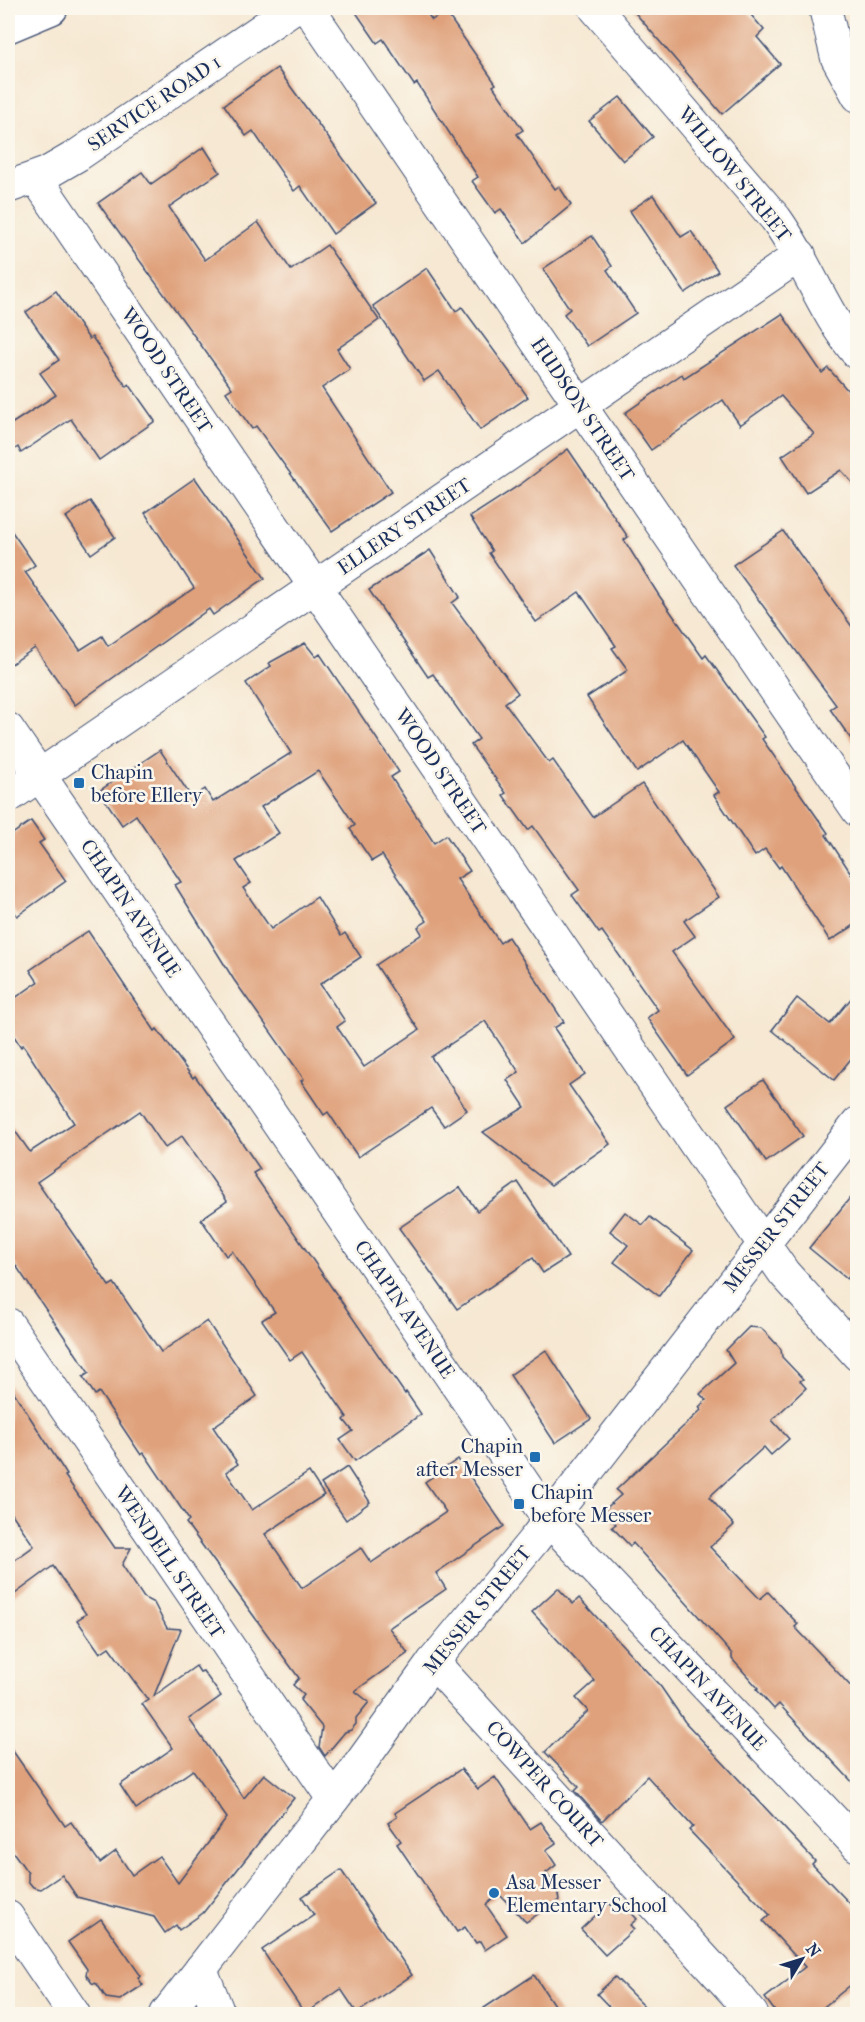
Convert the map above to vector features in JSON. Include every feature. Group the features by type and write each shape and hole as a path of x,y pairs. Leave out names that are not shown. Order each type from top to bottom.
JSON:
{"highway":[{"path":"8,26 51,8"}],"street":[{"name":"SERVICE ROAD 1","path":"22,183 78,155 293,8"},
{"name":"HUDSON STREET","path":"308,8 858,811"},
{"name":"WILLOW STREET","path":"595,8 776,219 800,255 833,321 858,354"},
{"path":"825,8 831,43 843,71 858,96"},
{"name":"WOOD STREET","path":"22,183 315,586 784,1273 858,1355"},
{"name":"ELLERY STREET","path":"8,796 800,255"},
{"name":"CHAPIN AVENUE","path":"8,729 549,1520 858,1846"},
{"name":"MESSER STREET","path":"166,2014 333,1799 434,1662 549,1520 858,1123"},
{"name":"WENDELL STREET","path":"8,1324 333,1799"},
{"name":"COWPER COURT","path":"434,1662 752,2014"},
{"path":"8,1917 74,2014"},
{"path":"201,1969 219,2014"}],"building":[{"path":"353,8 423,8 432,20 445,11 496,84 493,86 523,130 517,134 555,189 559,186 571,205 525,243 501,209 495,213 472,181 478,177 417,83 414,85 383,39 377,43"},
{"path":"631,8 745,8 764,30 757,37 780,64 722,114"},
{"path":"277,68 376,203 333,234 300,186 294,191 253,131 246,136 224,105"},
{"path":"620,97 653,137 623,161 589,121"},
{"path":"204,147 220,172 169,207 205,260 258,222 291,270 327,245 379,320 337,349 350,369 322,388 391,492 332,531 256,426 252,429 226,392 232,388 98,203 142,172 151,184"},
{"path":"653,195 681,237 691,231 718,271 685,293 630,211"},
{"path":"592,236 612,266 607,270 636,313 587,346 564,314 570,309 543,269"},
{"path":"427,268 456,311 462,307 528,397 480,430 439,371 424,381 373,306"},
{"path":"56,291 89,339 92,337 126,386 129,384 155,421 99,460 71,419 21,453 18,447 8,454 8,426 56,395 40,373 59,360 26,312"},
{"path":"782,314 822,373 828,368 858,402 858,489 841,470 806,493 782,456 814,434 781,396 740,425 723,400 651,450 625,413 682,374 684,378"},
{"path":"568,449 628,537 624,540 658,594 703,658 706,655 765,737 762,739 828,833 826,835 858,884 858,923 830,941 781,866 779,868 765,849 755,856 714,795 719,792 683,740 637,772 587,697 628,670 612,648 616,646 579,592 536,622 489,553 492,551 470,517 521,484"},
{"path":"195,478 265,578 213,615 209,609 75,705 35,648 8,666 8,526 35,565 25,572 80,650 102,636 108,646 194,588 145,513"},
{"path":"90,501 115,537 91,554 66,517"},
{"path":"783,531 858,635 858,749 830,709 836,705 733,565"},
{"path":"430,550 460,597 452,603 518,693 505,703 549,763 553,760 593,817 642,784 719,897 684,921 695,936 672,952 735,1040 687,1075 647,1018 658,1010 602,931 599,933 572,895 579,890 533,826 528,830 503,795 506,793 471,745 479,739 433,674 428,677 369,590"},
{"path":"305,643 316,657 320,654 399,772 391,777 434,843 446,835 470,871 457,879 500,943 508,937 564,1022 554,1028 585,1074 569,1085 610,1144 551,1185 483,1132 525,1107 507,1080 519,1072 485,1021 431,1057 467,1110 444,1126 431,1108 358,1157 328,1112 324,1115 301,1081 304,1079 234,980 175,885 181,882 136,815 122,825 99,791 160,750 192,798 205,789 213,802 291,753 246,683 271,666 269,663","holes":["318,771 355,825 350,829 372,861 382,855 427,921 418,927 422,934 376,965 419,1030 364,1067 337,1027 345,1021 320,984 361,957 345,933 341,936 317,897 271,929 243,888 251,883 236,861 279,833 261,807"]},
{"path":"31,821 44,840 39,843 66,881 17,916 8,902 8,837"},
{"path":"88,931 155,1031 157,1029 193,1078 195,1076 232,1128 260,1169 253,1173 421,1414 355,1461 340,1440 353,1431 344,1420 347,1417 302,1352 290,1360 262,1320 275,1312 232,1251 226,1256 201,1219 227,1201 182,1136 165,1148 140,1111 37,1182 109,1286 114,1283 161,1352 207,1321 257,1396 213,1427 238,1464 226,1472 252,1510 309,1472 324,1495 265,1534 302,1588 361,1548 371,1563 446,1512 425,1482 458,1459 504,1526 436,1573 446,1589 389,1628 408,1653 355,1691 369,1702 356,1718 356,1724 351,1730 345,1732 325,1756 319,1747 322,1727 300,1700 304,1695 293,1685 299,1678 186,1523 189,1520 144,1453 141,1455 99,1392 95,1395 83,1377 89,1373 8,1254 8,1121 30,1152 74,1123 23,1045 21,1047 8,1027 8,1003 38,982 30,970"},
{"path":"858,990 858,1050 834,1080 772,1030 797,998 830,1024"},
{"path":"763,1080 803,1136 766,1162 727,1105"},
{"path":"518,1182 568,1257 543,1273 533,1258 457,1309 399,1228 460,1187 477,1211"},
{"path":"858,1188 858,1266 847,1279 809,1248"},
{"path":"625,1212 643,1225 650,1217 693,1250 659,1296 614,1262 628,1245 610,1231"},
{"path":"749,1327 761,1328 769,1336 781,1349 782,1357 803,1379 800,1381 806,1388 772,1420 789,1439 771,1455 764,1447 709,1497 734,1525 710,1547 760,1599 768,1592 798,1624 795,1627 858,1694 858,1788 779,1704 774,1709 732,1659 732,1654 633,1543 630,1546 612,1527 616,1524 603,1511 621,1495 616,1490 701,1410 699,1407 706,1400 700,1394 734,1363 726,1350"},
{"path":"546,1350 591,1419 555,1443 510,1375"},
{"path":"8,1383 67,1475 65,1476 115,1548 131,1548 122,1565 144,1598 154,1603 167,1628 181,1629 154,1696 196,1666 200,1672 203,1671 221,1696 189,1719 244,1798 264,1774 294,1798 203,1913 179,1930 176,1925 165,1933 154,1917 77,1897 62,1875 41,1889 33,1887 28,1881 28,1873 8,1845 8,1744 65,1826 71,1822 100,1863 116,1851 132,1875 159,1856 178,1883 227,1818 193,1770 136,1809 120,1785 173,1748 142,1704 148,1700 109,1647 100,1653 77,1620 86,1614 53,1566 8,1599 8,1565 34,1546 8,1508"},
{"path":"347,1467 370,1502 346,1520 321,1484"},
{"path":"558,1588 573,1604 579,1598 661,1687 685,1722 815,1861 812,1864 858,1912 858,1979 815,2014 777,2014 765,1998 805,1967 763,1921 770,1915 689,1830 693,1827 647,1776 602,1821 575,1791 579,1787 545,1752 588,1711 576,1698 595,1681 532,1612"},
{"path":"461,1769 478,1789 495,1777 530,1829 541,1822 556,1843 546,1850 556,1865 546,1873 557,1889 559,1900 526,1922 499,1894 486,1905 507,1935 485,1950 480,1941 476,1943 465,1927 457,1932 397,1844 401,1841 388,1823 397,1817 395,1813"},
{"path":"341,1870 412,1975 357,2013 341,1989 305,2014 262,1950 314,1915 302,1897"},
{"path":"620,1901 637,1919 630,1925 634,1929 605,1955 581,1929 609,1903 613,1907"},
{"path":"101,1919 141,1976 138,1978 143,1985 120,2000 106,1998 97,1984 92,1983 86,1975 87,1969 68,1942"},
{"path":"534,1975 560,2014 475,2014"},
{"path":"615,1977 652,2014 616,2014 597,1994"}],"place":[{"name":"Chapin before Ellery","path":"79,783"},
{"name":"Chapin after Messer","path":"535,1457"},
{"name":"Chapin before Messer","path":"519,1504"},
{"name":"Asa Messer Elementary School","path":"494,1893"}]}
